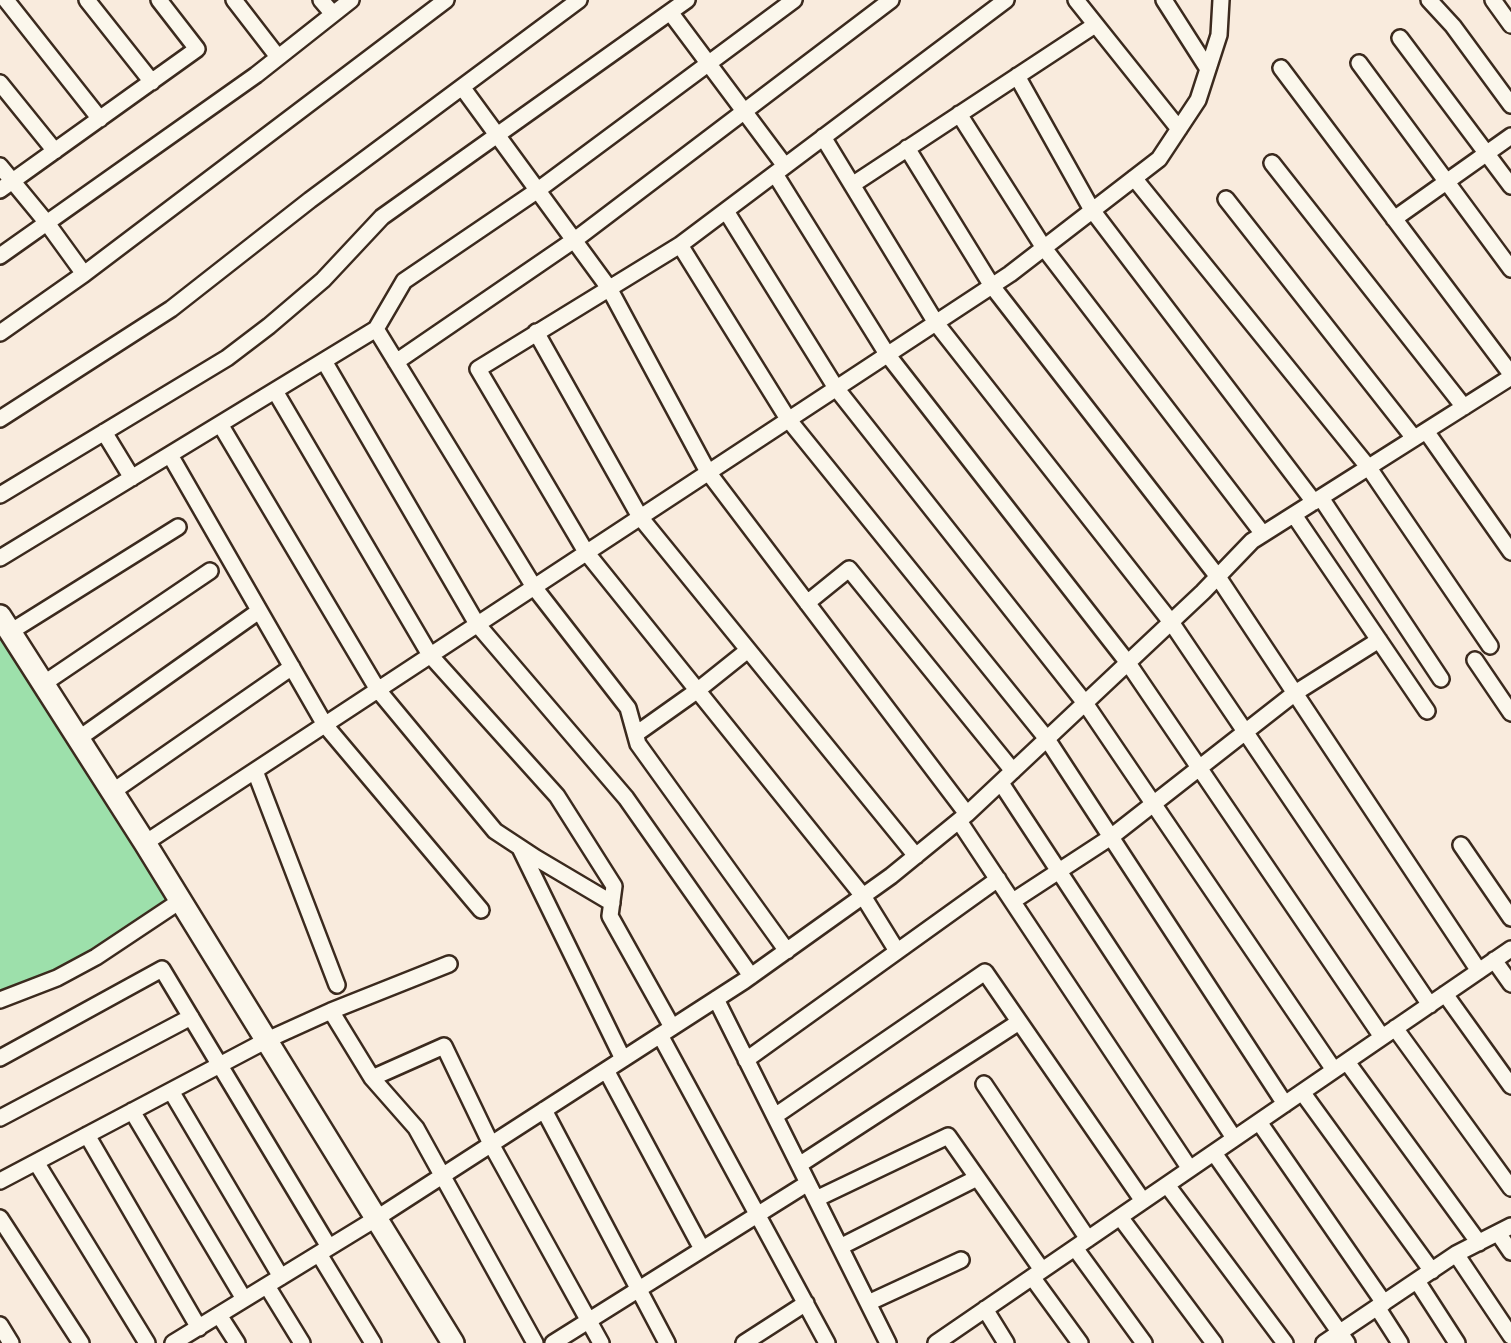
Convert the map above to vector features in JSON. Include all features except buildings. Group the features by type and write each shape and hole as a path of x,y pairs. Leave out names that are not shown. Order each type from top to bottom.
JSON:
{"street":[{"path":"6,0 100,119"},
{"path":"87,0 152,82"},
{"path":"6,186 197,49 159,0"},
{"path":"234,0 278,57"},
{"path":"321,0 333,14"},
{"path":"0,256 278,57 351,0"},
{"path":"0,333 84,274 446,0"},
{"path":"0,418 171,309 310,200 579,0"},
{"path":"0,495 227,358 323,280 382,217 687,0"},
{"path":"0,558 376,329 404,281 538,190 794,0"},
{"path":"396,362 574,240 891,0"},
{"path":"897,951 863,896 586,552 478,369 680,245 1006,0"},
{"path":"1076,0 1179,129"},
{"path":"1164,0 1208,69"},
{"path":"145,843 992,286 1159,159 1198,100 1219,35 1221,0"},
{"path":"1429,0 1453,26 1511,105"},
{"path":"1493,0 1511,25"},
{"path":"670,12 744,111 887,354 1128,663 1382,1037"},
{"path":"852,185 1095,25"},
{"path":"1400,38 1511,186"},
{"path":"1359,63 1511,269"},
{"path":"173,1343 377,1218 787,951 916,856 963,818 1171,622 1252,542 1511,375 1281,68"},
{"path":"1017,76 1092,210 1317,500 1441,679"},
{"path":"0,83 55,151"},
{"path":"462,87 609,288 708,472 807,603 963,818 998,879 1190,1169"},
{"path":"959,114 1044,248 1263,534"},
{"path":"1394,219 1511,136"},
{"path":"823,137 936,323 1171,622 1430,1005"},
{"path":"907,148 992,286 1218,577 1479,971"},
{"path":"1272,163 1464,407"},
{"path":"0,166 6,186 47,223 84,274"},
{"path":"1134,178 1369,468 1490,646"},
{"path":"1226,199 1420,435 1511,552"},
{"path":"726,211 836,388 1085,703 1340,1066 1479,1243"},
{"path":"680,245 788,419 1047,739 1285,1104"},
{"path":"376,329 534,587 628,708 638,744 787,951"},
{"path":"536,332 640,517 916,856"},
{"path":"324,361 477,624 626,798 751,976"},
{"path":"274,391 430,655 556,796 614,886 610,916 757,1214 828,1343"},
{"path":"220,424 378,690 495,831 612,903"},
{"path":"104,432 132,478"},
{"path":"170,455 325,725 481,910"},
{"path":"1294,514 1427,711"},
{"path":"178,527 5,624 145,843 453,1343"},
{"path":"807,603 849,568 1014,771"},
{"path":"43,684 210,571"},
{"path":"78,739 259,611"},
{"path":"1013,901 1110,837 1295,693 1379,640"},
{"path":"636,734 698,690 748,650"},
{"path":"1475,660 1511,713"},
{"path":"112,792 292,667"},
{"path":"255,771 337,985"},
{"path":"1001,783 1234,1138"},
{"path":"1461,845 1511,918"},
{"path":"520,848 623,1059"},
{"path":"746,1060 998,879"},
{"path":"0,1000 57,978 96,957 180,901"},
{"path":"942,1341 985,1309 1511,949"},
{"path":"1494,960 1511,984"},
{"path":"0,1181 267,1041 331,1011 449,964"},
{"path":"0,1058 162,969 220,1065 324,1250 373,1343"},
{"path":"775,1116 985,972 1143,1201"},
{"path":"1445,994 1511,1086"},
{"path":"716,999 888,1343"},
{"path":"331,1011 372,1078 416,1128 535,1343"},
{"path":"0,1118 191,1017"},
{"path":"799,1165 1019,1022"},
{"path":"1395,1028 1511,1188"},
{"path":"372,1078 444,1046 491,1144 601,1343"},
{"path":"606,1070 702,1249"},
{"path":"984,1084 1088,1239"},
{"path":"171,1091 281,1277"},
{"path":"1302,1092 1432,1271"},
{"path":"544,1110 667,1343"},
{"path":"132,1111 244,1299"},
{"path":"1259,1122 1381,1305 1400,1343"},
{"path":"87,1135 199,1328"},
{"path":"816,1199 948,1136 978,1178 1080,1343"},
{"path":"1214,1153 1343,1338"},
{"path":"36,1162 147,1343"},
{"path":"840,1247 978,1178"},
{"path":"553,1343 808,1183"},
{"path":"1167,1185 1285,1343"},
{"path":"1120,1217 1214,1343"},
{"path":"0,1218 81,1343"},
{"path":"1324,1343 1343,1338 1381,1305 1456,1254 1505,1229 1511,1252"},
{"path":"1075,1248 1144,1343"},
{"path":"1456,1254 1511,1336"},
{"path":"868,1303 961,1260"},
{"path":"1417,1281 1458,1343"},
{"path":"267,1286 302,1343"},
{"path":"744,1343 806,1303"},
{"path":"985,1309 1006,1343"},
{"path":"219,1315 237,1343"},
{"path":"0,1325 11,1343"}],"green space":[{"path":"0,617 178,898 52,974 0,990"}]}
